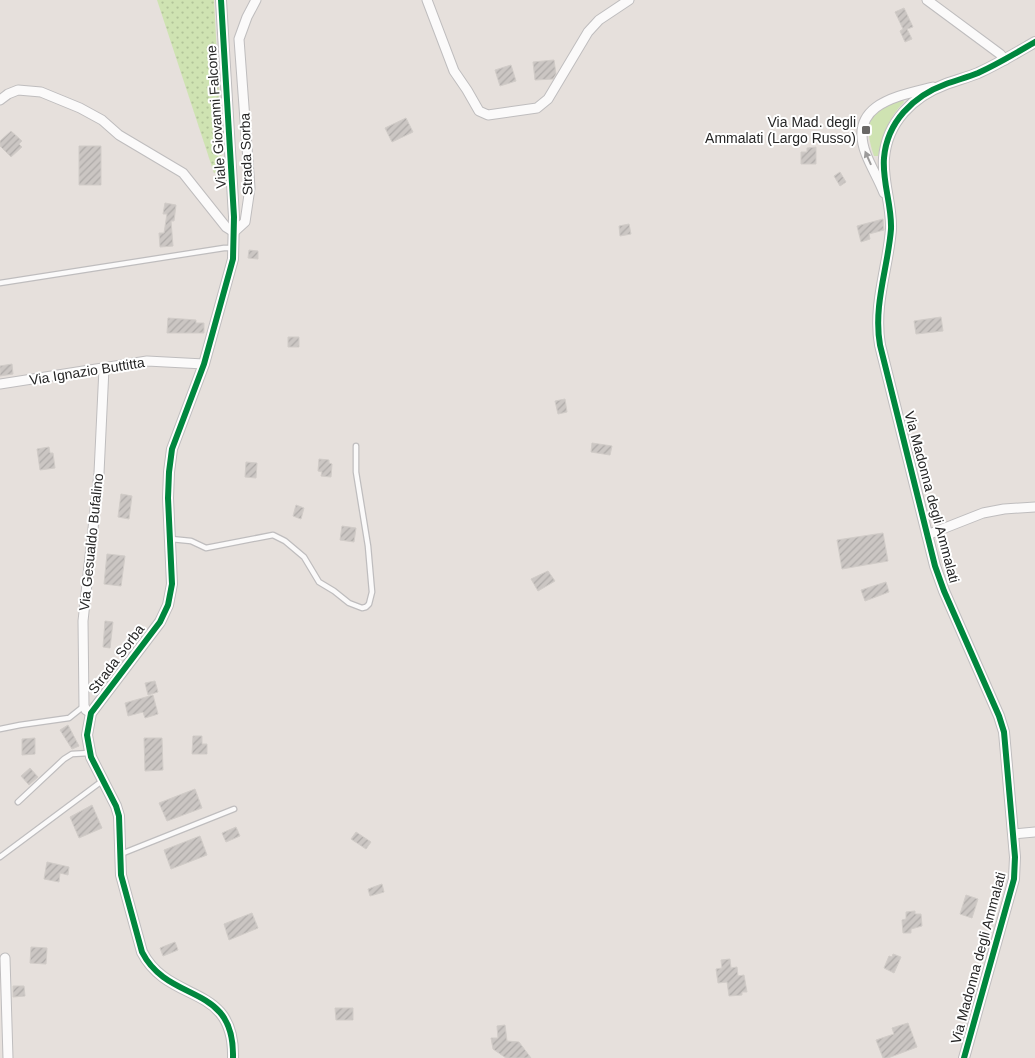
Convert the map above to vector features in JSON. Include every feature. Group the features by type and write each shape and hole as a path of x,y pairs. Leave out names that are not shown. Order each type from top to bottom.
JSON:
{"street":[{"name":"Viale Giovanni Falcone","path":"221,0 234,232"},
{"name":"Strada Sorba","path":"233,1058 232,1035 224,1016 208,1002 160,976 145,959 123,888 116,806 89,753 86,735 87,709 160,622 171,594 169,472 172,449 204,364 233,259 234,232 245,222 250,188 239,39 256,0"},
{"path":"427,0 454,71 468,90 479,111 488,115 542,106 548,100 588,32 599,20 629,0"},
{"path":"927,0 1000,54 1005,60"},
{"name":"Via Madonna degli Ammalati","path":"964,1058 1014,879 1015,857 1004,732 999,716 944,591 927,536 878,334 877,314 891,222 884,160 890,132 904,110 919,98 944,84 970,76 1005,60 1035,42"},
{"path":"888,203 864,149 862,130 865,120 870,112 883,102 944,84"},
{"path":"0,100 18,90 41,92 80,108 102,120 119,135 183,173 226,228 234,232"},
{"name":"Via Ignazio Buttitta","path":"0,384 148,361 204,364"},
{"name":"Via Gesualdo Bufalino","path":"87,709 83,621 99,474 104,368"},
{"path":"927,536 983,513 1004,509 1035,507"},
{"path":"1013,834 1035,832"},
{"path":"5,958 8,1058"}],"lane":[{"path":"0,283 233,248"},
{"path":"170,539 191,541 206,548 273,535 285,540 304,557 319,582 349,603 362,608 366,607 369,604 372,592 368,546 356,472 356,446"},
{"path":"0,730 69,718 87,709"},
{"path":"18,802 64,759 72,754 89,753"},
{"path":"0,857 104,781"},
{"path":"119,854 234,809"}],"green space":[{"path":"157,0 214,0 222,149 220,171 214,173"},
{"path":"903,100 904,102 894,114 887,127 878,156 874,156 869,134 871,119 882,109"}],"building":[{"path":"904,8 913,27 907,29 912,39 905,42 900,31 903,29 895,12"},
{"path":"554,60 556,74 553,79 535,80 533,62"},
{"path":"511,65 516,81 500,86 495,70"},
{"path":"406,118 413,132 392,142 385,128"},
{"path":"11,131 22,141 19,144 22,147 11,157 0,146 0,141"},
{"path":"79,146 101,146 101,185 79,185"},
{"path":"816,147 816,164 801,164 801,152 807,152 807,148"},
{"path":"840,172 846,182 840,186 834,176"},
{"path":"165,203 176,205 174,221 171,221 173,246 160,247 159,233 164,233 167,214 163,214"},
{"path":"883,219 884,230 869,234 870,239 861,242 857,226"},
{"path":"629,224 631,234 620,236 619,226"},
{"path":"249,250 258,251 258,259 248,258"},
{"path":"941,317 943,331 916,334 914,321"},
{"path":"168,318 196,320 196,323 204,323 204,333 167,333"},
{"path":"288,337 299,337 299,347 288,347"},
{"path":"12,364 13,374 0,376 0,366"},
{"path":"565,399 567,412 558,414 555,401"},
{"path":"592,443 612,446 610,455 591,452"},
{"path":"49,447 50,453 53,453 55,468 40,470 37,449"},
{"path":"319,459 329,460 329,463 332,464 331,477 321,476 322,472 318,471"},
{"path":"246,462 257,463 256,478 245,477"},
{"path":"121,494 132,496 129,519 118,517"},
{"path":"296,505 304,508 301,519 293,516"},
{"path":"342,526 356,528 354,542 340,540"},
{"path":"883,533 888,561 842,569 837,540"},
{"path":"107,554 125,556 121,586 104,584"},
{"path":"548,571 555,581 538,591 531,579"},
{"path":"886,582 889,592 865,601 861,590"},
{"path":"105,621 113,622 110,648 103,647"},
{"path":"155,681 158,692 148,695 145,683"},
{"path":"153,695 158,714 145,718 143,712 128,716 125,703"},
{"path":"68,725 79,746 72,749 60,730"},
{"path":"193,736 202,736 202,744 207,744 207,754 192,754"},
{"path":"35,738 35,754 22,755 22,739"},
{"path":"144,738 162,738 163,770 145,771"},
{"path":"30,768 38,777 29,785 21,776"},
{"path":"195,789 202,808 167,821 159,803"},
{"path":"92,805 102,828 79,838 70,817"},
{"path":"236,827 240,836 226,842 222,833"},
{"path":"356,832 371,842 366,849 351,839"},
{"path":"200,836 207,855 171,869 164,850"},
{"path":"47,862 69,867 68,875 60,873 59,882 44,879"},
{"path":"382,884 384,892 370,896 368,889"},
{"path":"966,895 978,899 972,918 960,914"},
{"path":"915,911 915,914 921,914 922,926 911,929 911,933 903,933 902,920 906,919 906,912"},
{"path":"252,913 258,928 229,940 224,924"},
{"path":"175,942 178,950 163,956 160,948"},
{"path":"31,947 47,948 46,964 30,963"},
{"path":"893,954 901,957 894,973 884,968 889,956 892,957"},
{"path":"730,959 731,968 737,967 738,976 744,975 747,992 742,992 742,995 729,996 727,982 718,983 716,969 722,968 721,960"},
{"path":"13,986 24,986 25,996 13,997"},
{"path":"335,1008 353,1008 353,1020 336,1020"},
{"path":"908,1023 917,1047 888,1058 883,1058 876,1040 894,1034 892,1028"},
{"path":"505,1025 507,1041 519,1042 531,1058 506,1058 493,1049 491,1038 498,1038 497,1026"}],"cycle path":[{"path":"221,0 234,217 233,259 204,364 172,449 168,498 172,584 168,605 160,622 91,713 87,735 91,757 116,806 119,816 121,875 142,952 154,969 168,980 212,1005 223,1017 231,1034 233,1058"},
{"path":"964,1058 1014,879 1015,857 1004,732 999,716 944,591 935,566 880,345 878,315 891,229 884,176 884,158 890,133 896,122 913,103 934,89 978,73 1035,42"}],"place":[{"name":"Via Mad. degli Ammalati (Largo Russo)","path":"866,130"}]}
